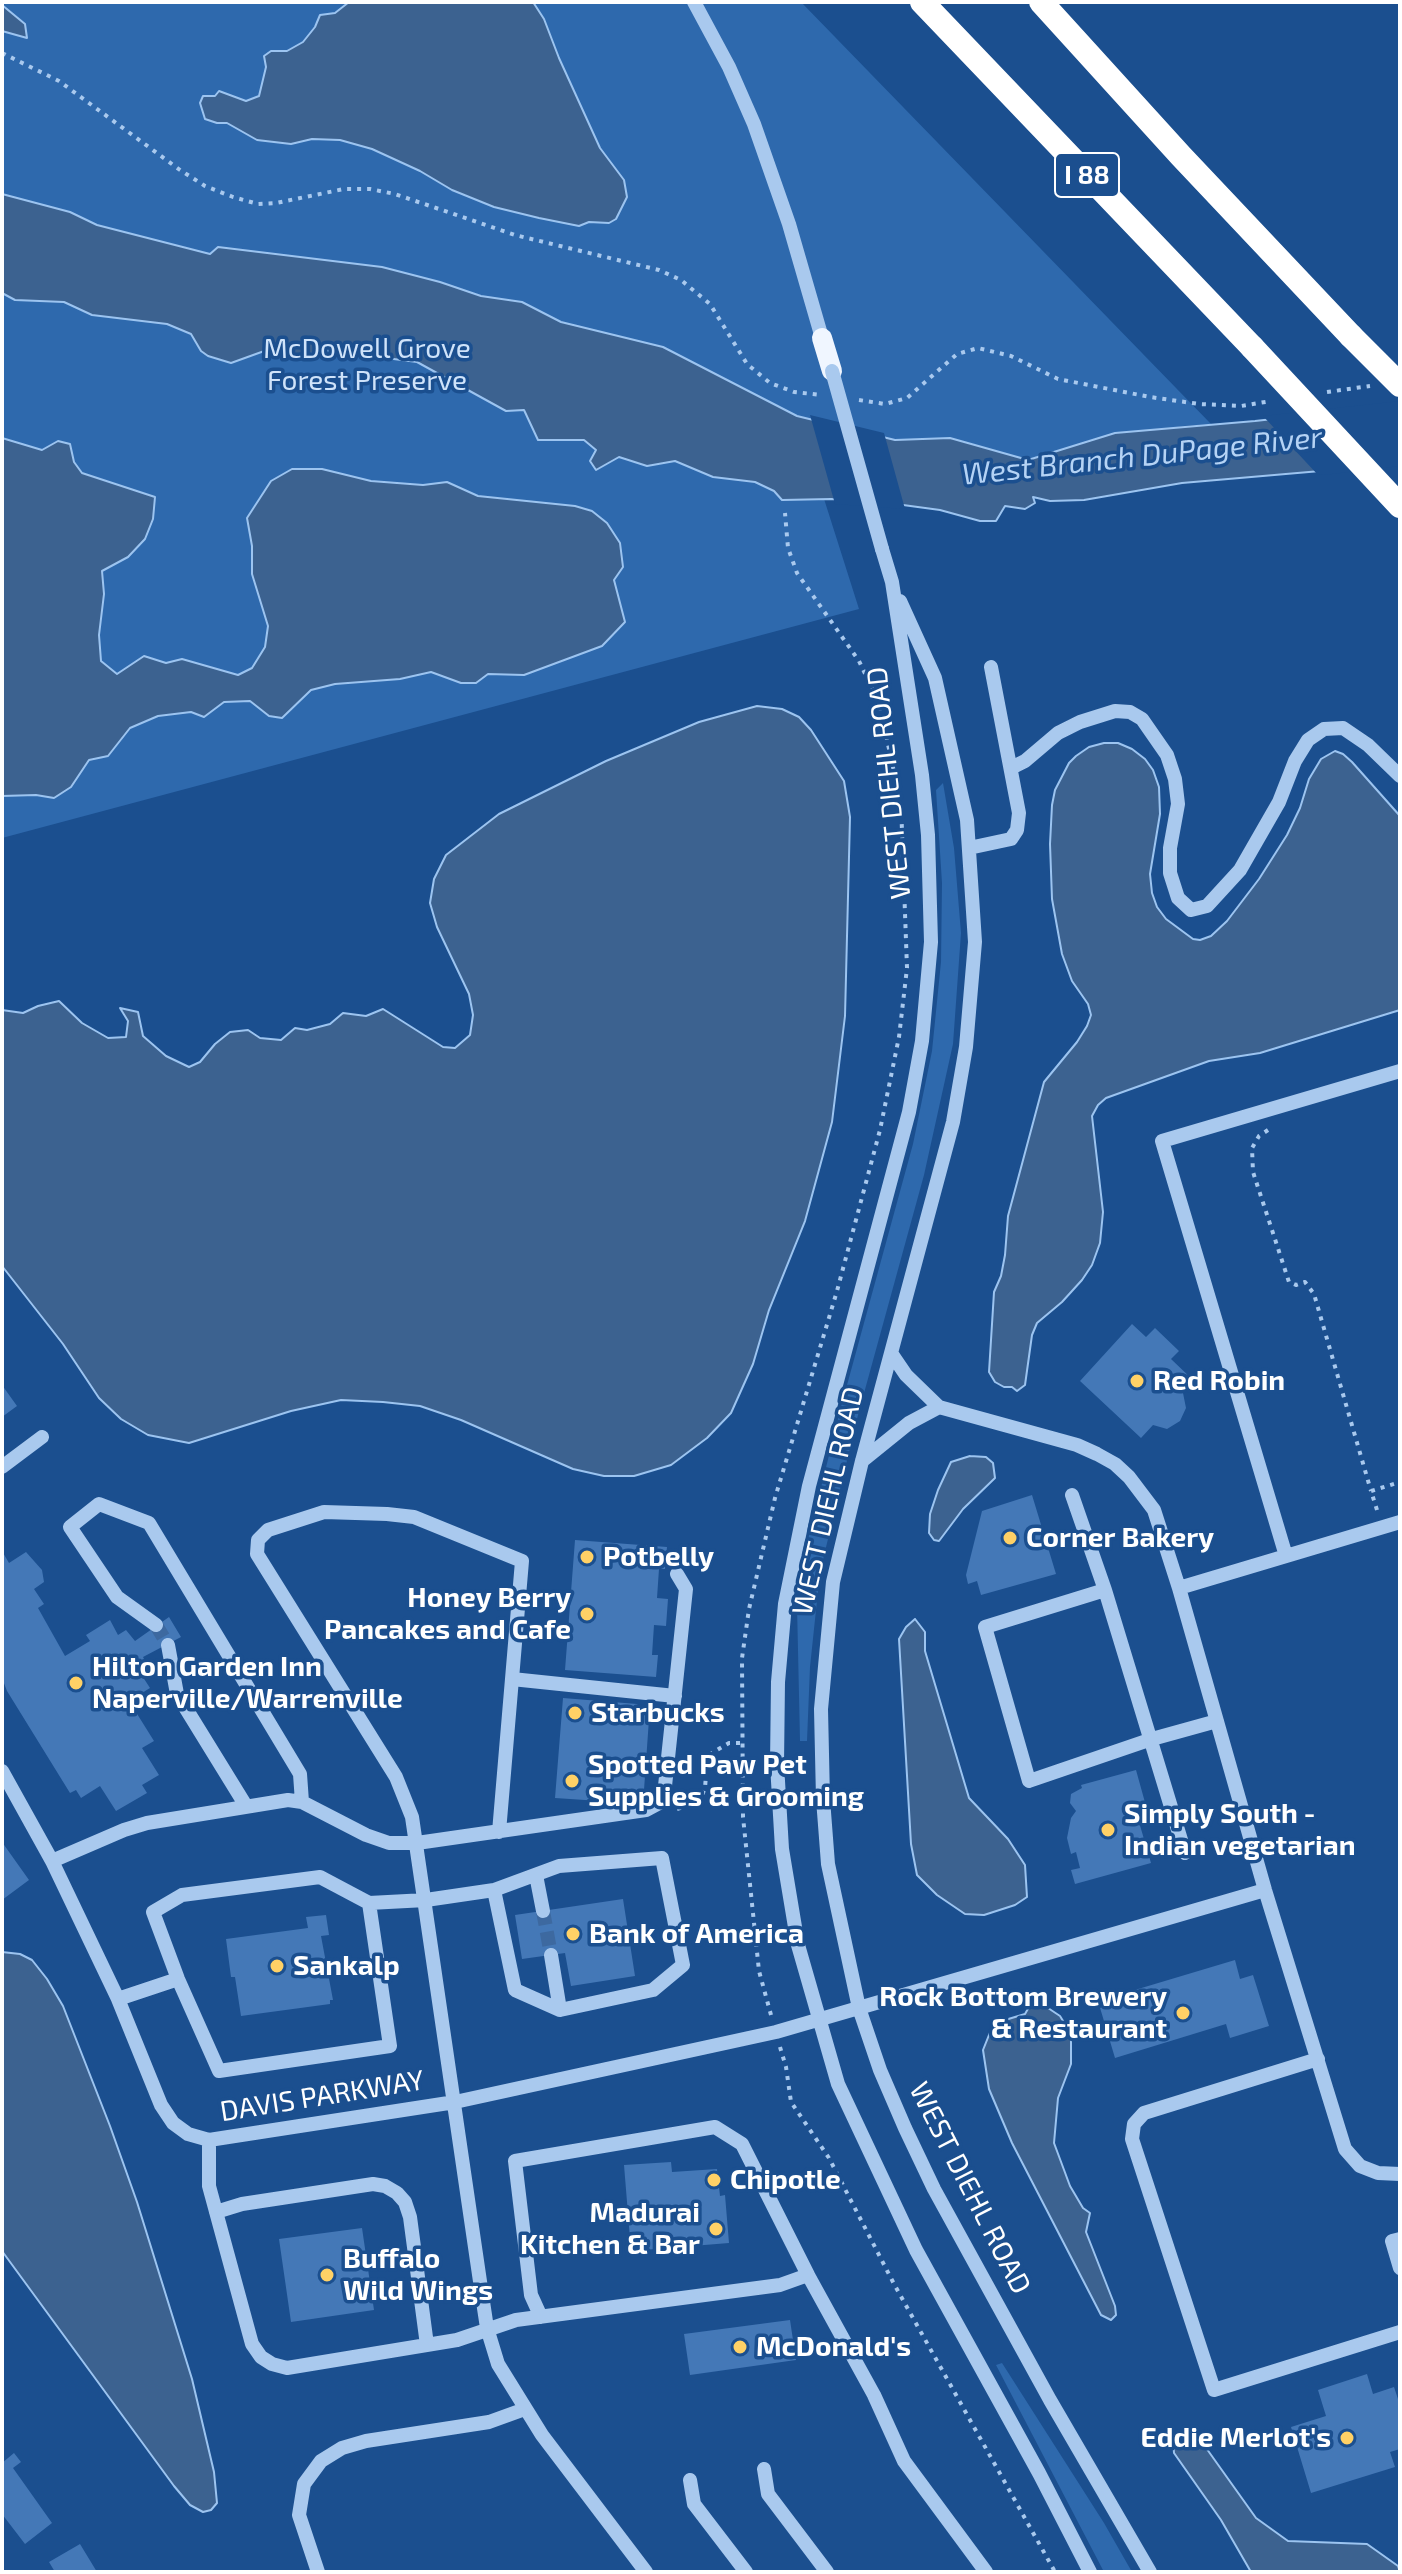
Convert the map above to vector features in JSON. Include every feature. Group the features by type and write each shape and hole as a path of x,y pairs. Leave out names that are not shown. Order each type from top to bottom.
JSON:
{"highway":[{"name":"I 88","path":"922,2 1400,506"},
{"path":"1041,2 1400,385"}],"main road":[{"name":"WEST DIEHL ROAD","path":"822,338 832,371"}],"street":[{"name":"WEST DIEHL ROAD","path":"694,2 729,67 754,124 789,224 822,338"},
{"name":"WEST DIEHL ROAD","path":"832,371 892,582 935,678 967,820 975,942 966,1047 953,1122 862,1461 833,1582 821,1709 828,1864 859,2008 885,2082 934,2189 1050,2400 1150,2572"},
{"name":"WEST DIEHL ROAD","path":"892,582 928,835 931,942 922,1041 909,1112 809,1486 785,1604 778,1682 777,1764 782,1849 798,1945 818,2021 844,2097 909,2237 1090,2572"},
{"path":"969,848 1011,839 1017,830 1019,813 991,667"},
{"path":"1011,768 1025,761 1058,733 1080,722 1115,711 1130,712 1142,719 1167,755 1175,779 1178,804 1170,848 1170,873 1178,898 1191,910 1207,906 1240,870 1279,802 1308,740 1324,729 1343,728 1368,745 1400,776"},
{"path":"1286,1556 1162,1141 1400,1071"},
{"path":"891,1353 906,1375 939,1407 1077,1445 1115,1464 1154,1510 1265,1890 1345,2149 1360,2166 1378,2173 1400,2174"},
{"path":"862,1461 909,1423 939,1407"},
{"path":"2,1467 42,1437"},
{"path":"1072,1495 1105,1590 1185,1853"},
{"path":"156,1625 117,1597 70,1527 99,1504 149,1523 300,1774 302,1802"},
{"path":"499,1832 522,1561 414,1517 324,1512 268,1530 258,1540 257,1554 396,1777 412,1817 487,2328 498,2364 542,2435 646,2572"},
{"path":"1179,1588 1400,1522"},
{"path":"52,1861 124,1830 288,1800 302,1802 366,1835 389,1843 417,1843 646,1810 661,1802 665,1786 686,1589 677,1574"},
{"path":"1105,1590 985,1627 1029,1781 1152,1739 1217,1721"},
{"path":"168,1645 177,1694 246,1806"},
{"path":"512,1679 675,1696"},
{"name":"DAVIS PARKWAY","path":"2,1771 52,1861 118,1999 161,2105 173,2123 188,2134 209,2140 455,2102 818,2021 1265,1890"},
{"path":"369,1903 390,2046 219,2071 178,1979 153,1912 182,1895 320,1877 369,1903 426,1900 494,1890 559,1866 662,1858 683,1965 653,1990 560,2010 515,1990 494,1890"},
{"path":"536,1875 543,1911"},
{"path":"551,1955 560,2010"},
{"path":"118,1999 178,1979"},
{"path":"1318,2059 1144,2113 1134,2124 1132,2139 1214,2390 1400,2332"},
{"path":"541,2317 531,2295 515,2161 715,2127 742,2144 808,2275 874,2395 904,2461 986,2572"},
{"path":"209,2140 209,2186 252,2344 261,2357 287,2368 457,2340 516,2320 780,2285 808,2275"},
{"path":"216,2212 242,2204 373,2184 397,2193 405,2202 410,2217 427,2345"},
{"path":"1400,2239 1392,2241 1400,2268"},
{"path":"318,2572 299,2515 304,2484 321,2461 342,2448 366,2441 489,2422 525,2409"},
{"path":"764,2469 768,2494 827,2572"},
{"path":"690,2480 694,2504 746,2572"}],"path":[{"path":"2,53 59,81 180,170 205,186 233,197 258,204 276,203 344,189 370,189 395,194 515,235 659,270 681,280 710,304 747,364 770,383 794,392"},
{"path":"885,404 907,398 957,354 978,348 1011,356 1058,379 1150,397 1241,406 1284,399"},
{"path":"1313,395 1371,386"},
{"path":"761,1980 743,1817 742,1658 749,1609 775,1498 837,1291 880,1130 899,1037 907,968 901,804 879,703 859,661 797,573 788,548 785,513"},
{"path":"1280,1106 1286,1125 1272,1128 1259,1136 1252,1148 1253,1172 1289,1282 1296,1285 1305,1282 1314,1294 1382,1528"},
{"path":"1371,1491 1400,1482"},
{"path":"667,1808 681,1810 692,1804 705,1788 707,1762 712,1753 729,1743 741,1743"},
{"path":"786,2067 791,2102 829,2158 894,2284 1055,2572"}],"green space":[{"name":"McDowell Grove Forest Preserve","path":"2,2 801,2 1211,424 1183,426 1028,460 950,438 896,440 798,417 859,609 2,838"},
{"path":"943,783 954,848 961,933 953,1044 924,1175 858,1415 820,1572 810,1667 807,1741 800,1741 797,1605 801,1568 841,1407 913,1144 932,1051 941,962 942,883 936,790"},
{"path":"1002,2363 1132,2572 1104,2572 996,2365"}],"water":[{"path":"349,2 533,2 544,19 600,148 624,180 627,197 616,219 609,223 589,222 579,226 539,218 494,207 452,190 372,149 340,140 312,139 291,144 257,140 227,123 205,119 200,103 203,96 215,96 219,91 246,101 259,96 266,67 264,56 271,51 287,51 303,42 320,15 335,13"},
{"path":"2,5 25,24 27,38 2,31"},
{"name":"West Branch DuPage River","path":"2,194 70,212 97,225 210,254 218,247 382,267 481,296 522,302 561,322 663,347 797,416 895,440 950,438 1028,460 1115,433 1400,405 1332,470 1182,483 1084,500 1050,501 1033,497 1035,503 1025,509 1005,506 996,521 980,521 940,510 903,505 831,499 782,500 774,491 755,482 713,477 675,461 647,466 619,457 596,470 590,461 596,450 584,440 538,440 524,410 506,411 417,362 324,350 293,359 267,350 231,363 208,356 201,351 191,334 167,324 92,315 64,302 15,300 2,293"},
{"path":"2,438 42,450 58,441 70,444 74,462 82,473 155,497 153,519 145,539 128,557 102,571 101,661 117,674 144,656 166,663 182,659 238,675 252,668 265,647 268,626 252,574 252,546 247,518 271,481 292,469 322,469 371,481 423,485 447,482 478,496 575,506 592,511 607,523 620,543 623,567 614,580 625,622 602,646 524,675 488,674 476,683 461,683 431,672 400,679 335,684 311,690 282,718 269,716 250,701 224,702 204,717 191,712 158,716 130,728 108,756 89,760 71,787 54,798 2,796"},
{"path":"757,706 782,709 799,717 844,781 850,817 845,1016 832,1122 805,1221 769,1310 753,1364 731,1413 707,1438 671,1465 634,1476 604,1476 573,1469 461,1420 420,1406 341,1400 291,1411 189,1443 148,1435 121,1419 99,1398 63,1344 2,1266 2,1010 23,1013 59,1001 82,1023 108,1038 126,1037 128,1021 120,1008 138,1012 143,1036 166,1056 189,1067 200,1062 230,1032 248,1030 260,1038 281,1040 295,1028 307,1030 330,1024 343,1013 366,1016 383,1009 443,1047 455,1048 470,1035 473,1015 469,994 437,927 430,903 434,879 446,855 499,814 606,761 699,722"},
{"path":"1118,743 1132,749 1153,770 1159,787 1160,814 1150,874 1152,893 1166,919 1193,939 1200,940 1211,936 1227,921 1259,879 1287,835 1309,779 1321,759 1335,751 1352,762 1400,816 1400,1010 1260,1053 1209,1061 1106,1098 1098,1105 1092,1116 1103,1212 1100,1243 1092,1265 1082,1280 1037,1323 1032,1335 1025,1385 1017,1391 995,1382 989,1372 994,1292 1005,1255 1008,1216 1044,1082 1077,1042 1091,1015 1088,1004 1072,981 1062,954 1052,899 1052,805 1055,790 1069,763 1089,747"},
{"path":"970,1456 986,1457 993,1463 995,1478 963,1509 939,1541 934,1540 929,1533 930,1514 938,1490 951,1462"},
{"path":"915,1619 925,1632 925,1651 969,1798 1008,1839 1025,1865 1027,1897 1015,1905 984,1915 965,1914 937,1895 917,1875 911,1844 899,1639"},
{"path":"2,1952 20,1954 32,1960 47,1979 63,2006 110,2126 192,2379 214,2472 217,2503 211,2510 203,2512 190,2505 174,2486 2,2251"},
{"path":"1042,2004 1060,2016 1071,2034 1071,2064 1058,2098 1054,2143 1070,2186 1083,2208 1090,2213 1086,2232 1115,2306 1116,2315 1111,2320 1101,2315 1012,2143 989,2089 983,2050 991,2030 1005,2020 1025,2014 1029,2007"},
{"path":"1187,2436 1204,2445 1256,2518 1288,2541 1367,2544 1398,2566 1400,2572 1251,2572 1221,2520 1174,2453 1173,2440"}],"pier":[{"path":"1400,401 1400,466 1332,474 1318,475 1263,416"},
{"path":"810,415 884,433 905,509 835,504"}],"building":[{"name":"Red Robin","path":"1132,1324 1146,1337 1155,1328 1179,1351 1171,1359 1194,1381 1183,1393 1186,1408 1180,1421 1167,1429 1153,1425 1141,1438 1080,1381"},
{"path":"2,1385 17,1406 2,1417"},
{"name":"Corner Bakery","path":"1032,1495 1056,1574 981,1595 977,1581 968,1584 966,1575 982,1511"},
{"path":"575,1540 667,1547 665,1569 659,1569 657,1598 668,1599 666,1626 654,1625 652,1655 658,1655 656,1677 565,1670"},
{"name":"Hilton Garden Inn Naperville/Warrenville","path":"2,1551 9,1563 26,1552 42,1570 44,1582 34,1589 44,1604 38,1608 65,1656 90,1641 86,1635 110,1620 118,1635 126,1630 135,1641 169,1617 181,1637 143,1657 149,1669 141,1674 150,1688 129,1701 154,1741 142,1748 159,1775 142,1785 147,1793 116,1811 100,1786 81,1798 76,1790 70,1793 7,1691 2,1678"},
{"path":"563,1698 637,1704 649,1719 644,1790 630,1803 555,1798"},
{"path":"1136,1770 1146,1806 1139,1822 1151,1863 1075,1884 1071,1870 1080,1868 1076,1852 1071,1854 1067,1838 1071,1818 1076,1811 1070,1803 1071,1794 1082,1788 1081,1785"},
{"path":"2,1842 29,1880 2,1900"},
{"name":"Bank of America","path":"623,1899 635,1976 571,1986 565,1953 522,1959 515,1915"},
{"name":"Sankalp","path":"326,1915 329,1935 321,1936 333,2000 330,2004 241,2016 226,1939 308,1928 306,1917"},
{"name":"Rock Bottom Brewery & Restaurant","path":"1235,1960 1240,1979 1253,1975 1269,2026 1230,2038 1226,2024 1115,2058 1098,2001"},
{"path":"671,2162 672,2172 717,2169 720,2196 725,2195 729,2243 631,2251 624,2165"},
{"name":"Buffalo Wild Wings","path":"362,2228 374,2310 291,2322 279,2239"},
{"name":"McDonald's","path":"790,2320 796,2360 690,2375 684,2334"},
{"name":"Eddie Merlot's","path":"1367,2374 1373,2394 1394,2387 1400,2405 1400,2449 1390,2452 1395,2467 1311,2493 1291,2427 1326,2416 1318,2390"},
{"path":"14,2453 21,2462 13,2468 52,2523 25,2544 2,2514 2,2463"},
{"path":"80,2544 97,2572 55,2572 49,2562"}],"tunnel":[{"path":"156,1625 168,1645"},
{"path":"543,1911 551,1955"}],"place":[{"name":"Red Robin","path":"1137,1381"},
{"name":"Corner Bakery","path":"1010,1538"},
{"name":"Potbelly","path":"587,1557"},
{"name":"Honey Berry Pancakes and Cafe","path":"587,1614"},
{"name":"Hilton Garden Inn Naperville/Warrenville","path":"76,1683"},
{"name":"Starbucks","path":"575,1713"},
{"name":"Spotted Paw Pet Supplies & Grooming","path":"572,1781"},
{"name":"Simply South - Indian vegetarian","path":"1108,1830"},
{"name":"Bank of America","path":"573,1934"},
{"name":"Sankalp","path":"277,1966"},
{"name":"Rock Bottom Brewery & Restaurant","path":"1183,2013"},
{"name":"Chipotle","path":"714,2180"},
{"name":"Madurai Kitchen & Bar","path":"716,2229"},
{"name":"Buffalo Wild Wings","path":"327,2275"},
{"name":"McDonald's","path":"740,2347"},
{"name":"Eddie Merlot's","path":"1347,2438"}]}
